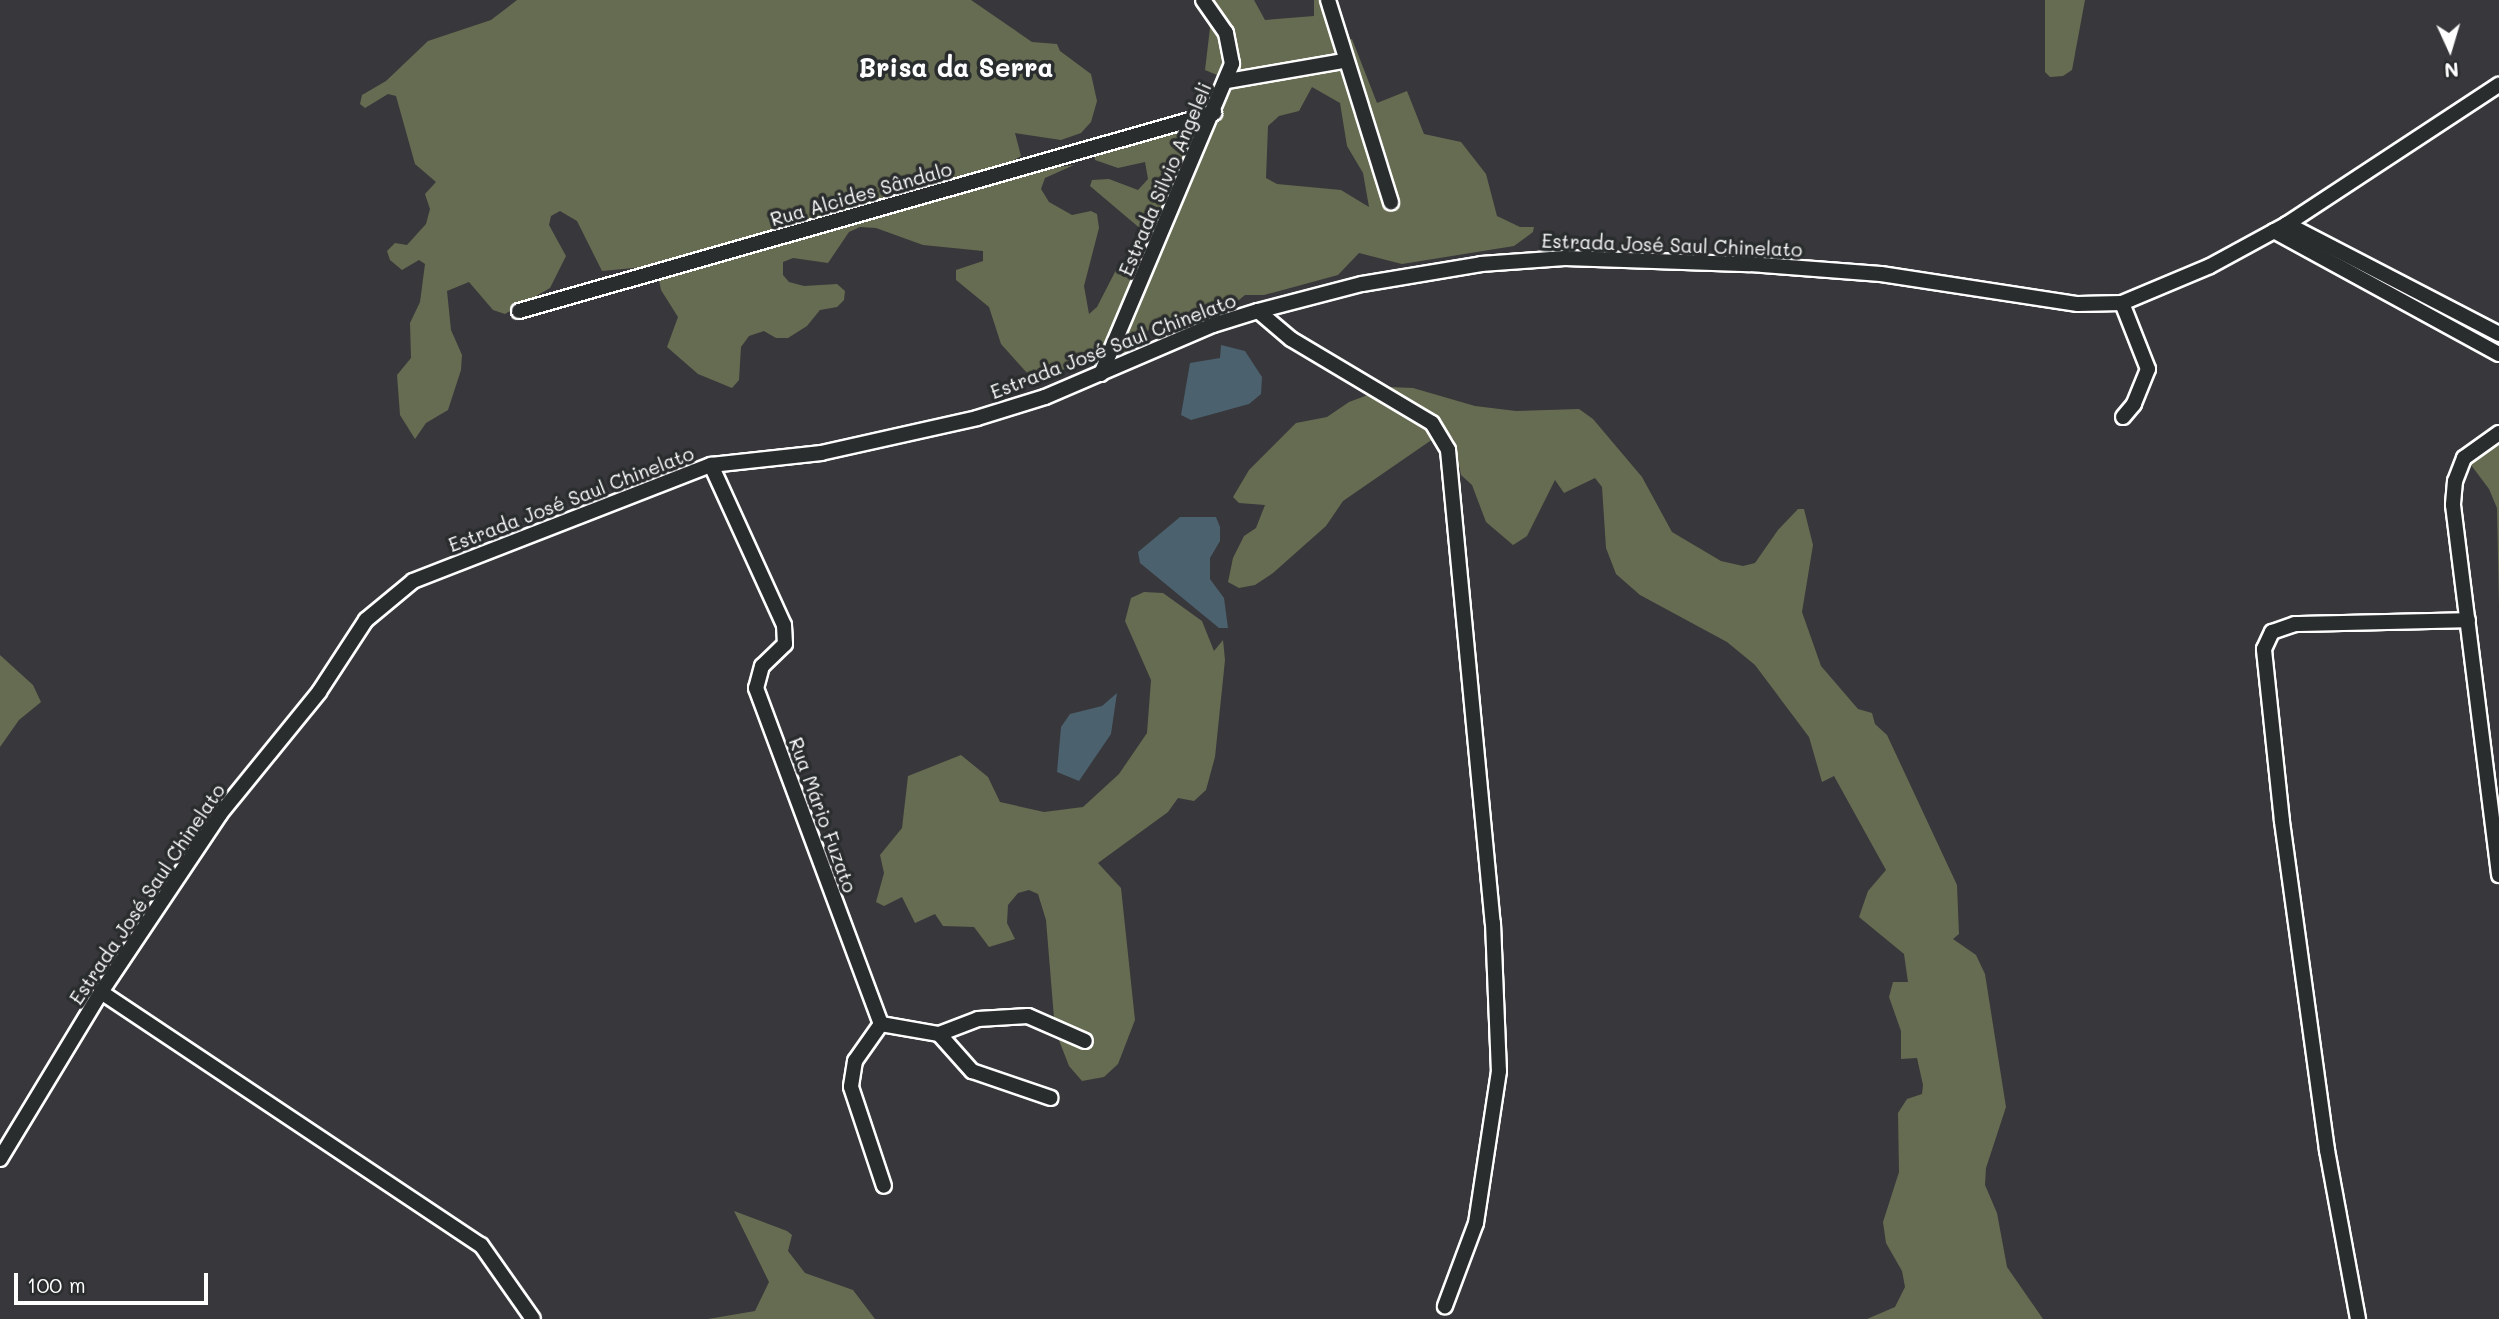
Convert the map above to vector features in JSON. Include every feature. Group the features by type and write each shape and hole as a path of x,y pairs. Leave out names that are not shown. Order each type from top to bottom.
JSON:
{"street":[{"name":"Estrada Silvio Angeleli","path":"1101,374 1233,64 1227,33 1203,0"},
{"path":"1328,0 1344,61 1391,202"},
{"path":"1228,81 1344,61"},
{"name":"Estrada José Saul Chinelato","path":"0,1159 101,992 220,814 319,692 366,620 390,597 413,581 711,465 821,453 887,435 977,418 1101,374 1213,325 1258,311 1415,275 1481,264 1565,258 1881,274 2078,304 2122,303 2210,266 2281,227 2499,85"},
{"name":"Rua Alcides Sândalo","path":"519,311 1214,113"},
{"path":"2281,227 2499,334"},
{"path":"2281,227 2499,354"},
{"path":"2122,303 2148,369 2134,404 2123,417"},
{"path":"1258,311 1291,339 1432,422 1448,450 1493,923 1499,1071 1476,1223 1444,1306"},
{"path":"2499,433 2464,458 2455,481 2453,505 2499,876"},
{"name":"Rua Mário Fuzato","path":"711,465 784,625 785,643 762,666 756,688 881,1024"},
{"path":"2358,1319 2328,1150 2283,821 2264,649 2272,632 2295,624 2468,620"},
{"path":"101,992 481,1245 533,1319"},
{"path":"884,1186 851,1087 855,1061 881,1024 939,1034 978,1019 1028,1016 1085,1041"},
{"path":"939,1034 972,1071 1051,1098"}],"green space":[{"path":"517,0 971,0 1032,42 1057,44 1060,51 1091,74 1097,101 1091,122 1081,133 1061,140 1015,133 1021,156 987,177 1074,165 1045,178 1041,189 1049,202 1072,215 1091,211 1097,214 1099,228 1084,286 1089,314 1097,307 1117,268 1135,255 1158,253 1169,230 1142,230 1090,186 1092,180 1109,179 1138,190 1148,179 1145,162 1118,168 1095,160 1094,153 1170,127 1189,138 1193,168 1239,71 1236,65 1217,75 1205,70 1210,28 1200,0 1254,0 1265,20 1314,16 1314,0 1324,0 1342,41 1352,39 1377,103 1407,91 1424,134 1461,142 1486,174 1497,216 1520,227 1534,227 1533,232 1514,246 1402,264 1359,253 1338,275 1264,295 1245,295 1228,309 1203,315 1184,327 1157,319 1116,371 1108,346 1104,345 1058,373 1038,378 1028,374 1001,344 989,307 956,280 956,270 983,261 983,251 923,245 876,228 860,227 849,232 828,263 793,258 783,262 783,275 789,282 804,286 837,284 845,291 844,300 837,307 820,310 807,326 788,338 776,338 764,331 749,336 741,347 739,380 732,388 698,374 667,347 678,317 661,290 657,270 644,267 602,271 577,221 560,211 551,216 549,225 566,256 550,288 505,314 493,310 469,282 447,291 451,330 462,355 461,370 448,410 426,423 415,439 400,415 397,375 411,358 410,323 420,302 425,264 419,260 402,270 390,260 387,251 395,243 407,245 426,224 430,209 425,194 436,182 415,164 396,96 388,94 365,108 360,104 362,95 386,81 428,41 491,20","holes":["1312,87 1340,103 1347,146 1363,173 1369,207 1341,190 1277,184 1266,178 1268,126 1279,116 1299,111"]},
{"path":"2045,0 2085,0 2072,70 2063,76 2050,77 2045,72"},
{"path":"1389,387 1413,388 1475,406 1516,411 1579,409 1593,419 1642,477 1672,532 1721,561 1743,566 1755,563 1778,530 1798,509 1804,509 1813,545 1802,612 1821,666 1858,709 1872,713 1875,724 1887,735 1957,885 1959,934 1953,939 1976,955 1985,974 2006,1107 1986,1168 1985,1185 1997,1213 2007,1267 2043,1319 1867,1319 1895,1307 1905,1287 1902,1271 1886,1243 1883,1222 1899,1172 1898,1113 1907,1099 1922,1094 1923,1085 1917,1058 1901,1059 1901,1031 1889,997 1893,982 1908,982 1904,954 1859,917 1868,891 1886,870 1834,776 1822,782 1809,737 1755,665 1727,642 1640,595 1616,574 1606,548 1602,487 1595,478 1564,493 1555,480 1527,536 1513,545 1486,522 1472,485 1461,475 1454,440 1446,430 1343,501 1326,526 1273,573 1255,585 1239,588 1228,582 1233,558 1244,536 1256,528 1265,505 1239,503 1233,497 1249,470 1296,423 1327,417 1349,402"},
{"path":"2499,437 2499,607 2497,508 2489,489 2471,465 2475,452"},
{"path":"1144,592 1163,593 1202,621 1214,651 1223,640 1225,660 1215,757 1206,790 1194,801 1178,798 1168,812 1098,863 1121,888 1135,1020 1118,1064 1104,1077 1082,1081 1069,1066 1055,1030 1046,920 1038,894 1029,890 1018,893 1008,905 1007,923 1015,939 989,947 974,927 943,926 935,914 915,923 902,897 884,906 876,902 884,873 880,855 902,828 908,776 961,755 988,777 1000,802 1044,812 1083,807 1119,774 1147,733 1151,680 1125,621 1131,598"},
{"path":"0,655 33,685 41,702 19,720 0,747"},
{"path":"734,1211 787,1231 792,1235 788,1251 805,1273 853,1290 875,1319 708,1319 755,1311 769,1282"}],"water":[{"path":"1221,345 1245,351 1262,377 1261,394 1249,404 1191,420 1181,415 1190,363 1220,358"},
{"path":"1180,517 1216,517 1220,527 1220,541 1210,558 1210,579 1224,598 1228,628 1219,628 1140,563 1138,552"},
{"path":"1117,693 1111,734 1079,781 1057,772 1061,727 1070,714 1102,706"}],"district":[{"name":"Brisa da Serra","path":"956,68"}]}
